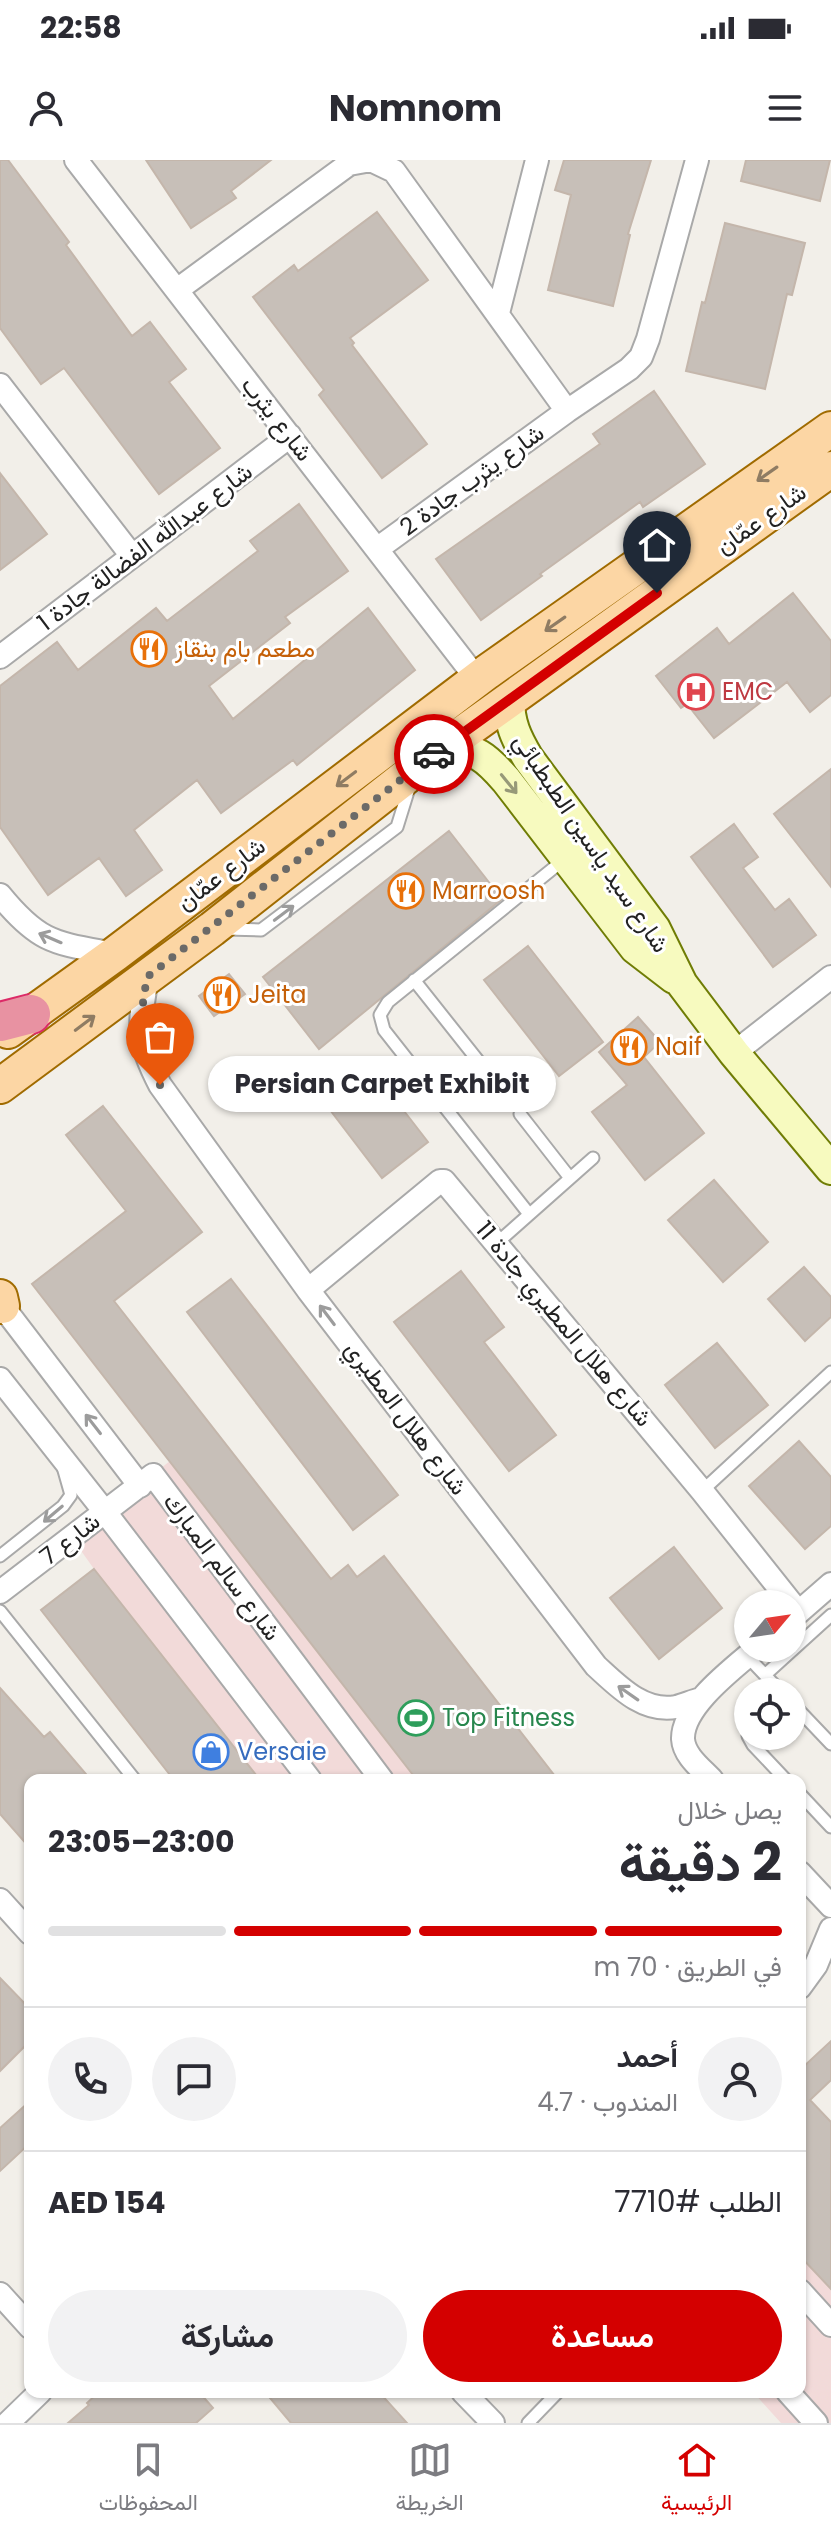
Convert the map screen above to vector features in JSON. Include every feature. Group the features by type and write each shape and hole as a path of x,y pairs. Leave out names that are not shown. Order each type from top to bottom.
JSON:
{"main road":[{"name":"شارع عمّان","path":"0,1037 16,1018 115,954 477,679 831,429"},
{"name":"شارع عمّان","path":"0,1086 212,929 445,746 831,469"},
{"path":"0,1116 42,1055"}],"street":[{"name":"شارع يثرب","path":"76,160 477,679"},
{"name":"شارع يثرب جادة 2","path":"177,290 349,164 371,160 394,171 567,411"},
{"path":"498,313 537,160"},
{"name":"شارع يثرب جادة 2","path":"377,549 629,369 641,357 697,160"},
{"path":"0,385 132,556"},
{"name":"شارع عبدالله الفضالة جادة 1","path":"0,657 290,436"},
{"name":"شارع سيد ياسين الطبطبائي","path":"509,699 509,718 528,758 655,929 682,984 734,1053 831,1169"},
{"name":"شارع سيد ياسين الطبطبائي","path":"445,746 467,749 486,757 635,948 682,984"},
{"path":"0,895 21,922 43,937 68,946 115,954"},
{"name":"شارع هلال المطيري","path":"147,977 140,1018 141,1037 145,1057 160,1085 308,1290 596,1666 631,1697 650,1705 674,1708 701,1699"},
{"path":"734,1053 831,977"},
{"name":"شارع هلال المطيري جادة 11","path":"308,1290 440,1181 444,1181 702,1491 779,1590"},
{"name":"شارع سالم المبارك","path":"4,1312 140,1486 153,1475 377,1774"},
{"path":"0,1379 305,1774"},
{"name":"شارع 7","path":"0,1592 140,1486"},
{"path":"806,1602 831,1584"},
{"path":"706,1774 692,1759 683,1739 687,1724 701,1699 741,1662"},
{"path":"806,1879 831,1906"},
{"path":"0,1900 24,1926"},
{"path":"806,1979 816,1965 831,1929"},
{"path":"0,2294 24,2320"},
{"path":"806,2298 831,2325"},
{"path":"8,2423 34,2398"},
{"path":"469,2398 493,2423"},
{"path":"793,2398 816,2423"}],"lane":[{"path":"529,1214 380,1023 382,1007 566,858"},
{"path":"414,980 495,1082"},
{"path":"520,1114 570,1178"},
{"path":"497,1243 593,1158"},
{"path":"702,1491 831,1372"},
{"path":"0,1556 63,1506 71,1495 60,1455"},
{"path":"0,1611 130,1774"},
{"path":"765,1675 831,1615"},
{"path":"758,1662 768,1678"},
{"path":"806,1718 831,1744"},
{"path":"758,1750 780,1774"},
{"path":"806,1800 831,1827"},
{"path":"528,2423 552,2398"}],"shaded area":[{"path":"170,1461 416,1774 255,1774 72,1538"},
{"path":"806,2262 831,2289 831,2423 781,2423 758,2398 806,2398"}],"building":[{"path":"0,160 8,160 69,242 66,245 132,336 150,322 186,369 169,382 220,448 159,494 64,368 41,384 0,328"},
{"path":"146,160 271,160 231,191 236,198 191,228"},
{"path":"564,160 651,160 628,234 613,306 548,290 571,195 555,190"},
{"path":"746,160 830,160 820,201 741,181"},
{"path":"377,212 428,280 350,338 354,343 352,345 427,444 382,478 319,395 324,390 253,297 294,265 298,271"},
{"path":"725,223 805,243 792,295 787,294 765,389 686,371"},
{"path":"654,391 705,464 643,507 640,502 481,620 436,559 600,444 593,434"},
{"path":"0,473 47,534 0,570"},
{"path":"299,504 348,571 285,617 290,623 209,686 233,719 368,608 415,670 297,765 293,760 221,813 197,780 134,830 162,870 126,896 99,858 48,895 0,827 0,686 57,642 78,670 156,608 167,621 258,551 250,541"},
{"path":"793,593 831,641 831,695 810,712 787,682 714,738 687,704 681,708 656,676 717,628 729,644"},
{"path":"831,769 831,887 774,814"},
{"path":"734,824 758,857 743,868 775,910 789,899 816,935 773,967 691,857"},
{"path":"449,831 502,899 319,1049 263,977"},
{"path":"528,946 603,1042 559,1076 484,980"},
{"name":"Jeita","path":"229,974 245,994 214,1016 199,996"},
{"path":"638,1017 660,1042 644,1057 704,1133 645,1180 592,1112 627,1085 599,1052"},
{"path":"370,1067 428,1142 382,1178 324,1102"},
{"path":"103,1106 202,1232 114,1301 331,1579 348,1565 357,1577 384,1556 553,1774 412,1774 32,1284 126,1211 66,1135"},
{"path":"714,1180 768,1242 723,1282 668,1220"},
{"path":"804,1267 831,1297 831,1317 805,1341 768,1299"},
{"path":"461,1271 504,1327 484,1342 556,1435 509,1471 394,1322"},
{"path":"231,1279 398,1495 353,1530 187,1312"},
{"path":"717,1343 768,1405 715,1448 665,1385"},
{"path":"799,1441 831,1477 831,1526 805,1549 749,1486"},
{"path":"674,1547 722,1608 659,1659 610,1598"},
{"path":"94,1569 255,1774 169,1774 41,1610"},
{"path":"0,1688 44,1737 50,1732 86,1774 24,1774 24,1841 0,1814"},
{"path":"0,1978 24,2003 24,2047 0,2071"},
{"path":"831,2041 831,2080 810,2100 831,2122 831,2289 806,2262 806,2064"},
{"path":"24,2106 24,2149 0,2171 0,2128"},
{"path":"92,2398 204,2398 213,2408 196,2423 68,2423 89,2405 87,2403"},
{"path":"270,2398 384,2398 407,2423 291,2423"}],"way so far":[{"path":"160,1085 145,1057 141,1037 140,1018 147,977 434,754"}],"place":[{"name":"مطعم بام بنقاز","path":"149,649"},
{"name":"EMC","path":"696,692"},
{"name":"Marroosh","path":"406,891"},
{"name":"Jeita","path":"222,995"},
{"name":"Naif","path":"629,1047"},
{"name":"Persian Carpet Exhibit","path":"160,1085"},
{"name":"Top Fitness","path":"416,1718"},
{"name":"Versaie","path":"211,1752"}],"route":[{"path":"434,754 657,593"}]}
